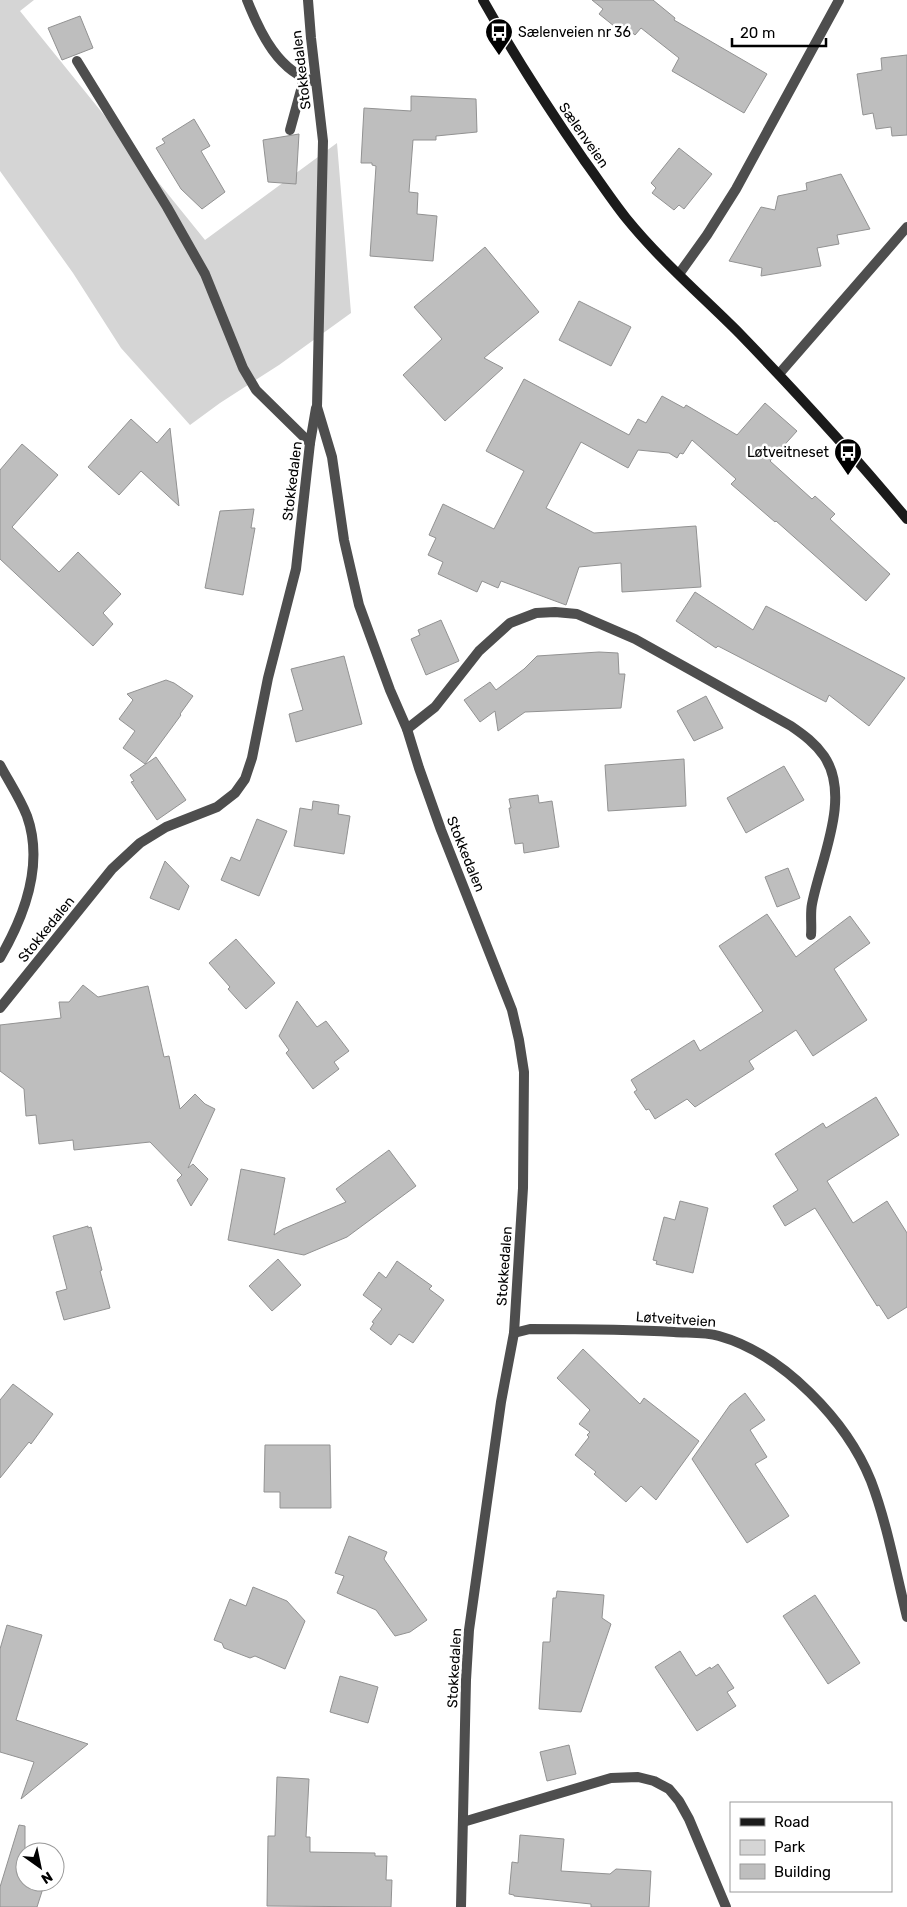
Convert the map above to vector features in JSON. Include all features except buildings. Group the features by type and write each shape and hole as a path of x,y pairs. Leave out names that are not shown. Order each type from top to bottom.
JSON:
{"street":[{"path":"247,0 257,26 267,42 292,71 304,79 316,82"},
{"name":"Stokkedalen","path":"0,1008 112,869 140,843 166,827 217,807 235,793 245,779 252,758 268,678 296,569 310,443 317,407 324,141 308,0"},
{"name":"Sælenveien","path":"483,0 526,72 626,218 664,261 779,374 864,467 907,519"},
{"path":"679,274 707,235 736,189 839,0"},
{"path":"77,62 167,207 206,274 243,368 256,390 310,443"},
{"path":"290,130 304,79"},
{"path":"779,374 907,227"},
{"name":"Stokkedalen","path":"317,407 332,457 344,540 359,605 390,690 407,729 441,830 509,1002 519,1040 524,1072 523,1188 514,1333 501,1402 469,1630 460,1907"},
{"path":"407,729 435,707 479,651 510,623 536,613 577,614 635,639 791,726 811,740 826,758 834,782 835,815 812,906 811,935"},
{"path":"0,765 27,817 32,836 34,858 30,889 20,917 0,958"},
{"name":"Løtveitveien","path":"514,1333 530,1329 632,1329 717,1335 751,1349 787,1372 830,1415 862,1461 880,1509 907,1617"},
{"path":"463,1822 611,1778 638,1777 654,1781 669,1789 679,1801 689,1819 726,1907"}],"green space":[{"path":"0,0 34,0 20,11 205,240 337,143 351,313 279,365 190,425 121,348 73,273 0,171"}],"place":[{"name":"Sælenveien nr 36","path":"499,56"},
{"name":"Løtveitneset","path":"848,476"}]}
